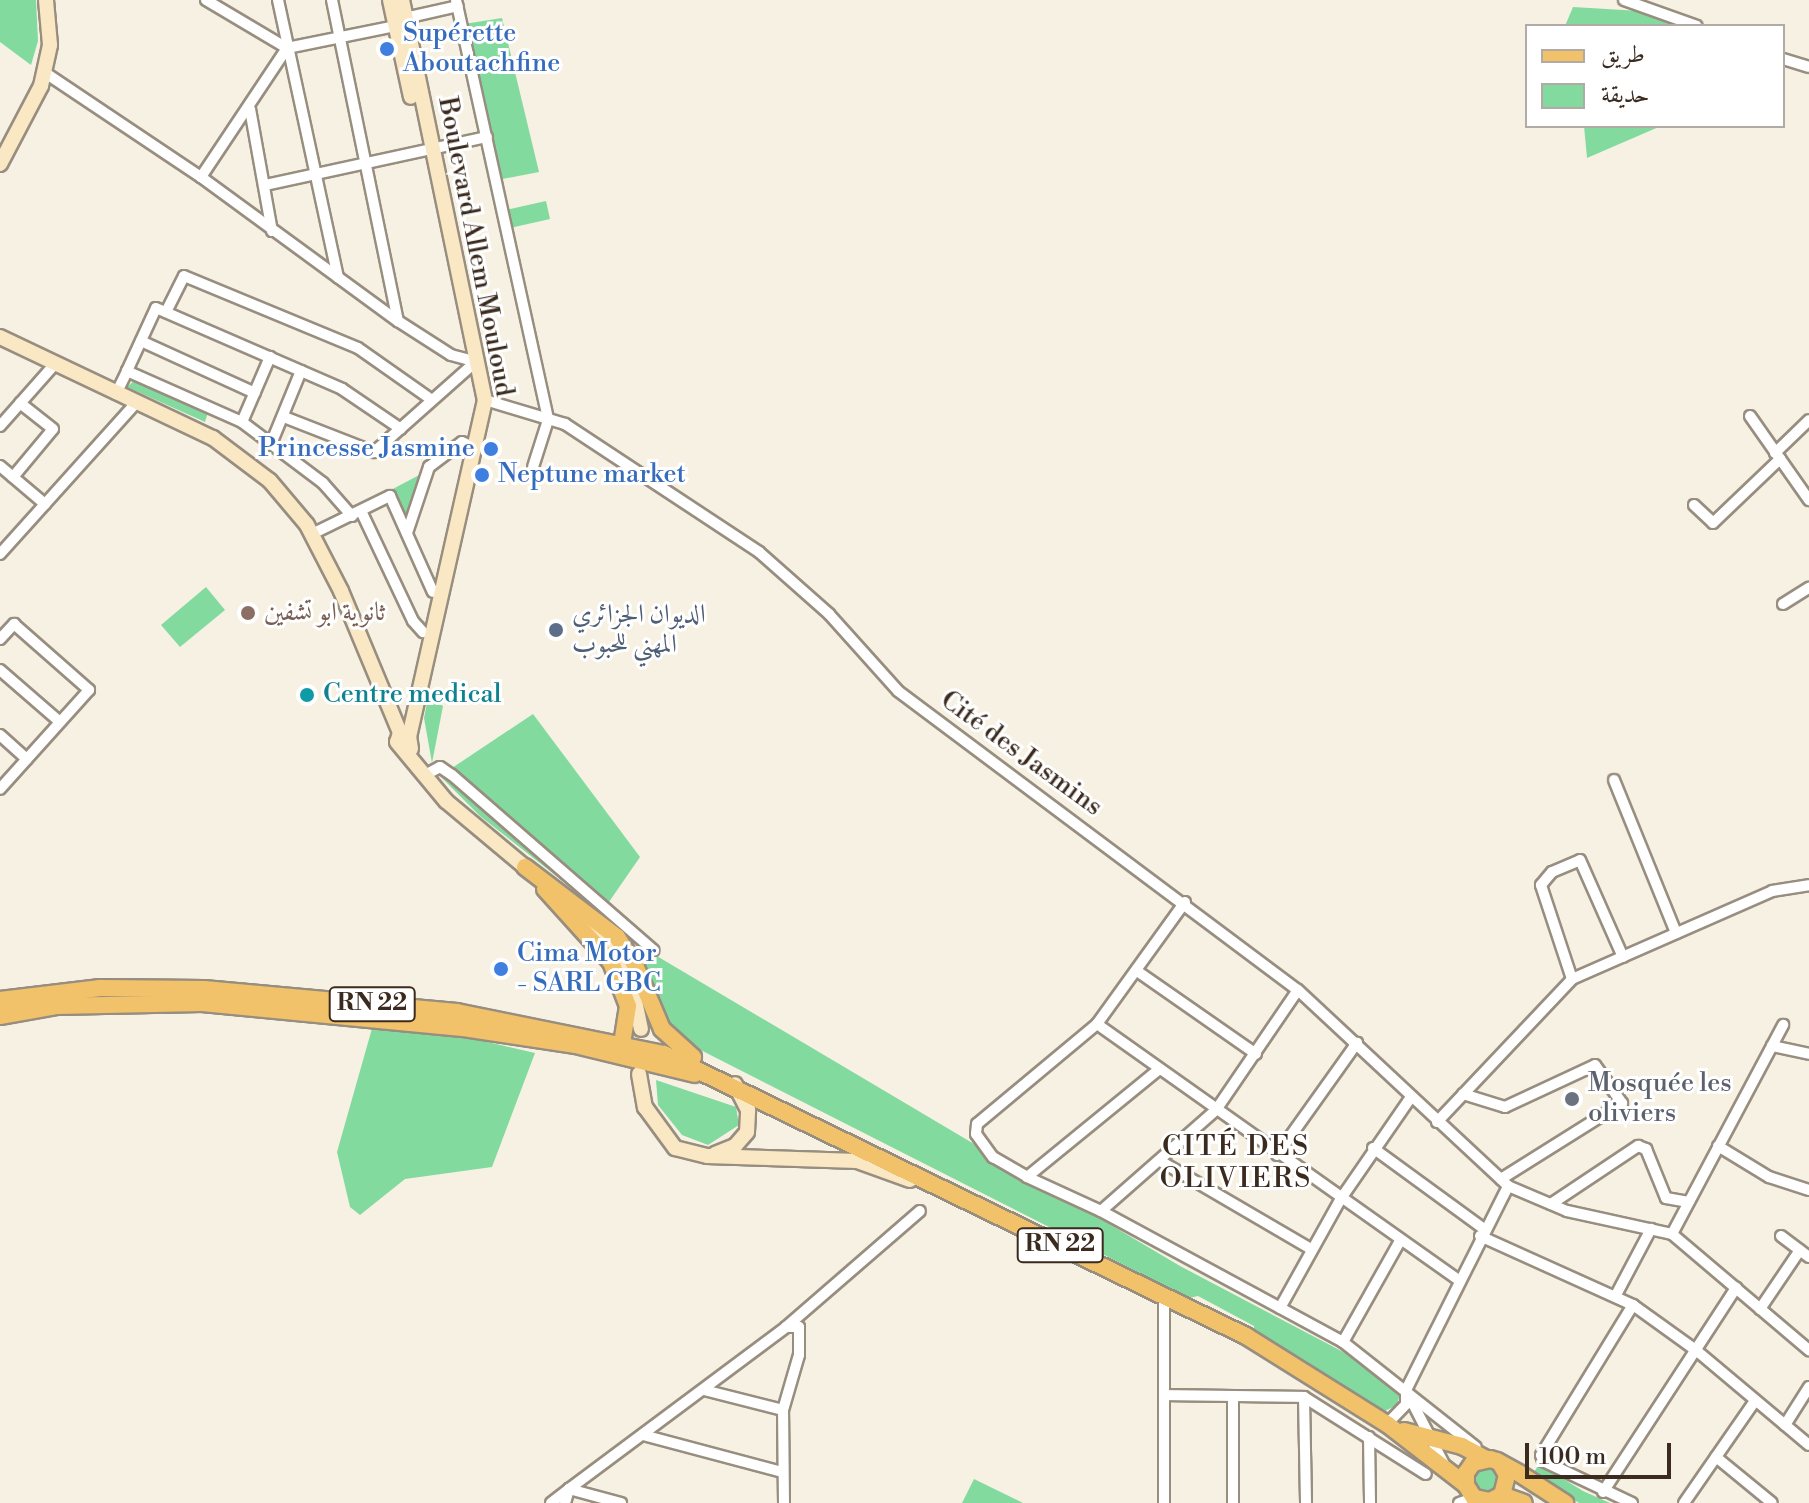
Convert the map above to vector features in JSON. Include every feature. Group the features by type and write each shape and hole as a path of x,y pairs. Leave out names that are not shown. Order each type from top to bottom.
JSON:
{"main road":[{"path":"0,164 44,72 50,45 46,0"},
{"name":"Boulevard Allem Mouloud","path":"390,0 400,22 475,383 472,447 423,632 405,738"},
{"name":"Boulevard Allem Mouloud","path":"400,22 402,0"},
{"name":"Boulevard Allem Mouloud","path":"405,738 485,400 426,149"},
{"path":"0,337 213,438 270,481 312,534 405,738 425,775 467,822 610,929 630,954 668,1037 735,1084 748,1110 747,1132 735,1146 707,1156"},
{"path":"525,867 586,919 616,952 635,993 641,1029"},
{"path":"525,867 611,962 628,1006 622,1043"},
{"name":"RN 22","path":"0,1000 100,988 204,989 457,1012 622,1043 664,1054 735,1084 956,1196 1164,1295 1277,1354 1387,1424 1481,1498 1524,1503"},
{"name":"RN 22","path":"0,1016 56,1006 202,1003 271,1009 576,1045 735,1084"},
{"path":"639,1074 656,1128 675,1148 707,1156 857,1161 956,1196"},
{"name":"RN 22","path":"1387,1424 1492,1460 1565,1503"},
{"path":"1492,1460 1507,1475 1481,1498 1469,1467 1492,1460"}],"street":[{"path":"206,0 287,48 340,39 457,3 548,420 533,467"},
{"path":"225,0 228,12"},
{"path":"278,0 338,278"},
{"path":"332,0 398,321"},
{"path":"1624,0 1638,2 1692,24"},
{"path":"201,177 250,109 287,48"},
{"path":"1785,60 1809,67"},
{"path":"44,72 201,177 398,321 451,355 470,363 457,382 432,400 377,451 366,453 284,417"},
{"path":"250,109 272,231"},
{"path":"265,185 487,137"},
{"path":"166,312 184,276 358,348 432,400"},
{"path":"116,394 156,308 342,389 401,429"},
{"path":"141,341 255,393"},
{"path":"242,422 270,357"},
{"path":"0,426 54,365"},
{"path":"127,371 242,422 323,483 357,515 413,621 423,632"},
{"path":"271,444 301,371"},
{"path":"457,382 475,383"},
{"name":"Cité des Jasmins","path":"485,400 565,424 759,552 829,614 898,691 1185,902 1298,990 1504,1183 1551,1204 1672,1234"},
{"path":"13,477 53,429 20,403"},
{"path":"0,554 136,403"},
{"path":"1750,416 1778,456 1805,484 1809,500"},
{"path":"1694,505 1713,523 1809,420"},
{"path":"407,533 429,467 462,442 472,447"},
{"path":"0,466 45,504"},
{"path":"312,534 357,515 390,496 433,592"},
{"path":"1783,604 1809,588"},
{"path":"0,639 14,624 89,690 0,789"},
{"path":"0,670 60,722"},
{"path":"0,735 27,759"},
{"path":"425,775 440,767 452,775 576,878 653,950"},
{"path":"1614,780 1676,933"},
{"path":"1572,979 1541,885 1552,872 1580,860 1623,957"},
{"path":"1437,1122 1572,979 1772,891 1809,885"},
{"path":"1185,902 1097,1024 977,1124 976,1134 993,1157 1027,1177 1101,1211 1343,1342 1492,1460"},
{"path":"1137,971 1256,1054"},
{"path":"1101,1211 1162,1162 1216,1110 1298,990"},
{"path":"1097,1024 1340,1200 1459,1280"},
{"path":"1783,1025 1672,1234 1809,1350"},
{"path":"1277,1155 1357,1043"},
{"path":"1772,1046 1809,1054"},
{"path":"1387,1424 1406,1404 1406,1390 1504,1183 1622,1103 1595,1065 1505,1107 1463,1094"},
{"path":"1027,1177 1158,1070"},
{"path":"1280,1308 1340,1200 1411,1097"},
{"path":"1551,1204 1638,1146 1646,1149 1666,1198 1689,1202"},
{"path":"1718,1146 1769,1177 1809,1190"},
{"path":"1373,1148 1482,1232 1633,1305 1697,1351 1809,1445"},
{"path":"1162,1162 1311,1249"},
{"path":"551,1503 786,1327 920,1211"},
{"path":"1616,1295 1651,1229"},
{"path":"1760,1309 1804,1253 1781,1236"},
{"path":"1343,1342 1400,1241"},
{"path":"1603,1492 1736,1288"},
{"path":"1164,1295 1164,1503"},
{"path":"1632,1503 1603,1492 1543,1461 1541,1455 1633,1305"},
{"path":"784,1503 783,1410 799,1355 799,1327 786,1327"},
{"path":"1785,1425 1809,1387"},
{"path":"704,1390 783,1410"},
{"path":"1406,1390 1434,1440"},
{"path":"1165,1395 1304,1397 1426,1474"},
{"path":"1233,1396 1233,1503"},
{"path":"1304,1397 1306,1503"},
{"path":"1684,1503 1755,1401"},
{"path":"643,1435 782,1472"},
{"path":"1369,1437 1370,1503"},
{"name":"RN 22","path":"1434,1440 1446,1468"},
{"path":"1716,1457 1772,1503"},
{"path":"569,1489 618,1503"},
{"path":"565,1503 569,1489"}],"green space":[{"path":"0,0 36,0 38,41 31,65 0,42"},
{"path":"1573,7 1640,11 1673,24 1566,24"},
{"path":"502,18 539,172 497,180 464,24"},
{"path":"1584,128 1656,128 1587,158"},
{"path":"546,201 550,219 510,228 506,210"},
{"path":"136,379 208,412 205,422 127,387"},
{"path":"423,473 406,522 389,491"},
{"path":"206,587 225,610 180,647 161,625"},
{"path":"428,698 443,706 432,763 424,718"},
{"path":"533,714 640,857 602,912 480,816 440,776"},
{"path":"650,952 1180,1266 1349,1355 1401,1390 1397,1405 1385,1411 1255,1339 1254,1326 1198,1296 1189,1298 677,1038 663,1019 640,958"},
{"path":"373,1025 462,1036 535,1053 492,1167 405,1179 360,1215 350,1207 337,1152"},
{"path":"656,1080 736,1107 739,1125 708,1145 682,1135 658,1105"},
{"path":"1539,1464 1583,1491 1610,1503 1579,1503 1533,1474"},
{"path":"1494,1466 1503,1479 1492,1495 1474,1489 1474,1471"},
{"path":"974,1479 1023,1503 962,1503"}],"place":[{"name":"Supérette Aboutachfine","path":"387,49"},
{"name":"Princesse Jasmine","path":"491,449"},
{"name":"Neptune market","path":"482,475"},
{"name":"ثانوية ابو تشفين","path":"248,613"},
{"name":"الديوان الجزائري المهني للحبوب","path":"556,630"},
{"name":"Centre medical","path":"307,695"},
{"name":"Cima Motor - SARL GBC","path":"501,969"},
{"name":"Mosquée les oliviers","path":"1572,1099"}],"district":[{"name":"CITÉ DES OLIVIERS","path":"1236,1163"}]}
